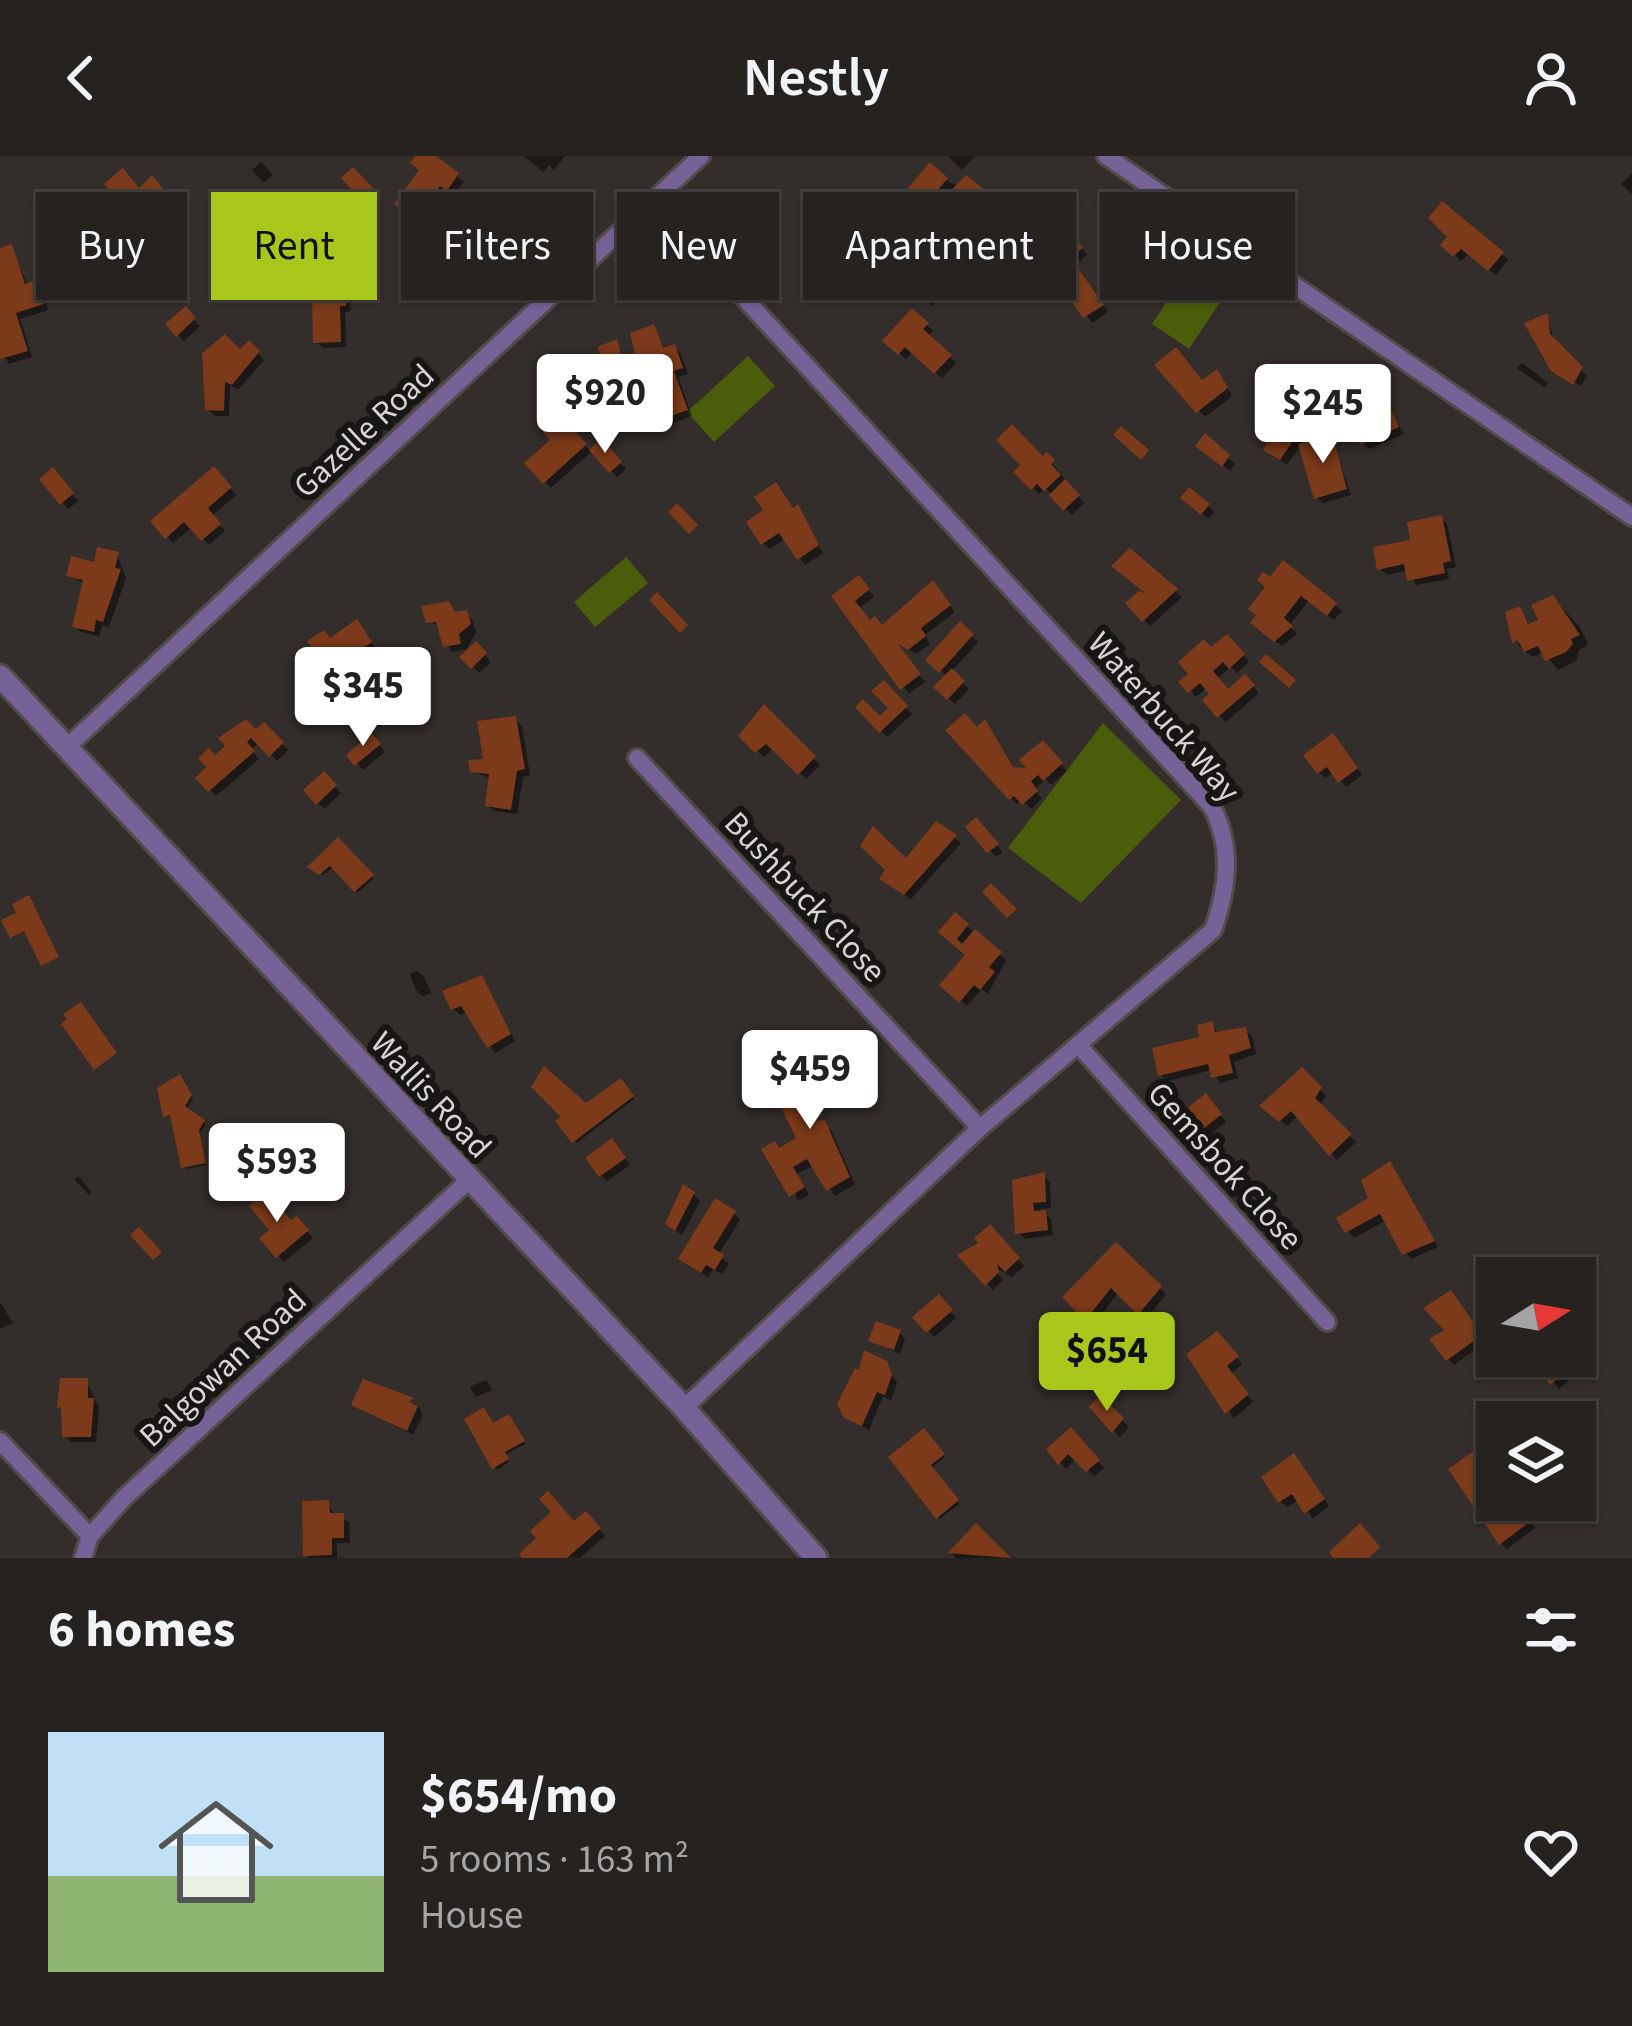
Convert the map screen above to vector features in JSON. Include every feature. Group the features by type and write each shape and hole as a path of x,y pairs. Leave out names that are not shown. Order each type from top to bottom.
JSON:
{"street":[{"name":"Gazelle Road","path":"663,192 701,156"},
{"path":"1106,156 1632,517"},
{"name":"Gazelle Road","path":"66,748 617,234"},
{"name":"Waterbuck Way","path":"684,1408 980,1128 1080,1048 1213,930 1224,901 1224,830 1212,807 746,300"},
{"name":"Wallis Road","path":"0,676 684,1408 815,1558"},
{"name":"Bushbuck Close","path":"637,758 980,1128"},
{"name":"Gemsbok Close","path":"1080,1048 1327,1322"},
{"name":"Balgowan Road","path":"83,1558 91,1536 125,1497 468,1180"},
{"path":"0,1441 91,1536"}],"green space":[{"path":"1168,300 1221,300 1189,349 1152,324"},
{"path":"748,356 775,386 714,442 687,412"},
{"path":"626,557 648,583 595,627 574,602"},
{"path":"1103,723 1181,800 1081,903 1008,848"}],"building":[{"path":"415,156 436,156 459,173 447,191 440,186 436,192 403,192 419,170 410,163"},
{"path":"930,162 948,178 936,192 905,192"},
{"path":"353,167 373,188 354,192 341,178"},
{"path":"123,168 139,188 152,175 166,192 109,192 104,184"},
{"path":"966,175 987,192 949,192"},
{"path":"1442,201 1504,252 1488,271 1461,249 1453,257 1440,245 1447,237 1428,218"},
{"path":"12,244 25,284 36,280 36,300 44,304 16,313 28,351 0,359 0,248"},
{"path":"1076,265 1104,305 1083,318 1071,300 1076,300"},
{"path":"312,300 346,300 346,306 340,306 341,342 313,343"},
{"path":"186,306 196,318 176,337 165,324"},
{"path":"912,308 929,323 923,329 952,355 934,374 905,347 898,355 882,341"},
{"path":"1548,313 1550,334 1583,367 1573,385 1551,371 1524,323"},
{"path":"654,324 663,348 675,344 683,368 674,371 688,410 662,419 648,381 642,383 630,333"},
{"path":"225,334 240,349 249,340 260,351 232,385 225,382 224,411 205,410 202,353"},
{"path":"617,339 629,384 618,388 597,347"},
{"path":"1176,347 1202,380 1217,369 1228,388 1196,413 1154,365"},
{"path":"1388,403 1399,427 1360,445 1350,421"},
{"path":"560,414 587,444 543,484 524,463 550,440 542,430"},
{"path":"1287,414 1303,426 1280,460 1263,450"},
{"path":"1012,424 1043,456 1047,452 1055,460 1051,464 1061,475 1044,491 1037,484 1031,490 1013,472 1020,465 996,440"},
{"path":"1121,426 1149,450 1141,460 1113,435"},
{"path":"1205,433 1230,455 1222,467 1195,446"},
{"path":"1332,434 1347,489 1314,499 1298,444"},
{"path":"602,438 622,462 609,473 589,450"},
{"path":"214,466 232,487 208,508 221,524 201,541 184,522 165,539 150,521"},
{"path":"53,467 74,493 60,505 39,479"},
{"path":"1065,479 1080,495 1063,511 1049,495"},
{"path":"776,482 793,508 798,504 819,545 797,560 779,533 761,545 746,522 763,510 754,497"},
{"path":"1189,487 1210,504 1201,515 1180,498"},
{"path":"677,503 698,525 689,534 668,512"},
{"path":"1442,515 1451,561 1443,563 1445,573 1407,581 1404,564 1377,570 1373,547 1410,540 1407,522"},
{"path":"97,547 119,552 115,568 121,569 103,622 96,620 94,632 72,627 83,580 66,576 71,556 94,562"},
{"path":"1130,548 1178,589 1142,622 1125,603 1139,591 1145,593 1111,566"},
{"path":"1283,560 1337,603 1327,616 1301,596 1284,618 1293,626 1274,642 1250,623 1256,615 1248,609 1265,587 1257,580 1263,572 1270,577"},
{"path":"859,575 870,589 855,601 870,620 875,616 882,625 933,580 951,605 921,628 926,636 908,650 898,644 921,674 900,690 831,596"},
{"path":"657,592 688,625 680,633 649,600"},
{"path":"1553,595 1580,635 1571,639 1573,644 1566,652 1545,661 1538,646 1524,652 1518,640 1512,643 1505,612 1520,606 1528,624 1538,620 1531,605"},
{"path":"449,601 455,612 467,610 471,624 459,634 461,644 443,647 436,622 426,623 421,606"},
{"path":"357,619 372,642 329,672 307,641 324,630 330,638"},
{"path":"960,621 974,634 939,673 925,660"},
{"path":"1227,634 1245,654 1229,669 1223,662 1213,671 1228,689 1245,674 1255,685 1217,718 1202,700 1209,694 1200,683 1188,693 1178,682 1188,674 1178,662 1204,639 1211,647"},
{"path":"476,641 487,653 471,669 459,657"},
{"path":"1266,654 1296,680 1289,688 1259,662"},
{"path":"952,668 965,681 947,700 933,687"},
{"path":"313,674 327,696 313,706 298,683"},
{"path":"884,680 908,706 879,733 855,707 863,699 880,716 888,708 871,691"},
{"path":"764,704 816,756 798,775 766,744 755,753 738,736"},
{"path":"965,713 977,727 985,719 1013,767 1026,768 1019,760 1043,740 1063,763 1043,781 1038,775 1031,781 1038,791 1022,805 1014,796 1009,800 945,730"},
{"path":"516,716 525,769 517,771 511,810 485,806 489,774 470,772 468,760 483,759 477,721"},
{"path":"246,719 256,729 264,722 284,742 269,757 251,738 247,742 255,751 208,792 195,778 206,767 198,758 209,748 215,755 225,746 218,738"},
{"path":"372,733 381,744 354,766 346,755"},
{"path":"1333,733 1358,768 1338,783 1327,767 1317,774 1303,755"},
{"path":"324,771 337,785 316,805 303,790"},
{"path":"976,817 999,844 987,853 965,827"},
{"path":"936,821 957,835 904,895 879,879 885,870 860,846 873,826 906,858"},
{"path":"338,837 374,875 354,892 330,866 319,875 307,867"},
{"path":"991,883 1017,909 1007,918 982,892"},
{"path":"29,895 59,957 41,966 24,931 10,938 1,920 16,913 12,904"},
{"path":"955,912 969,924 957,939 962,944 975,929 1002,952 989,967 995,972 980,990 974,985 959,1003 939,985 965,955 938,932"},
{"path":"482,975 511,1034 487,1048 461,1006 451,1010 442,991"},
{"path":"81,1002 117,1053 94,1070 61,1024 67,1019 63,1014"},
{"path":"1213,1021 1215,1032 1246,1027 1251,1048 1229,1055 1233,1073 1211,1078 1208,1064 1158,1076 1152,1048 1199,1037 1197,1025"},
{"path":"830,1051 839,1066 847,1062 853,1090 837,1099 825,1077 798,1093 814,1121 825,1120 850,1177 826,1191 807,1159 793,1167 805,1187 789,1197 761,1149 775,1141 779,1148 796,1138 774,1093 827,1062 823,1055"},
{"path":"544,1066 586,1103 621,1078 634,1096 572,1143 555,1121 561,1117 531,1087"},
{"path":"1302,1067 1322,1087 1315,1098 1352,1134 1329,1156 1291,1111 1279,1122 1259,1106"},
{"path":"180,1074 192,1095 185,1106 205,1120 199,1130 206,1163 181,1168 170,1115 163,1117 157,1088"},
{"path":"1206,1093 1222,1114 1197,1134 1181,1113"},
{"path":"612,1138 626,1158 599,1177 585,1158"},
{"path":"1390,1161 1435,1241 1402,1255 1380,1214 1345,1233 1336,1218 1368,1198 1361,1180"},
{"path":"1045,1172 1046,1202 1033,1203 1034,1211 1046,1210 1048,1230 1015,1234 1012,1180"},
{"path":"683,1184 695,1192 675,1231 665,1224"},
{"path":"266,1191 291,1220 297,1216 309,1230 276,1258 259,1238 269,1230 249,1206"},
{"path":"715,1198 736,1211 713,1248 724,1255 715,1270 706,1265 701,1273 678,1259"},
{"path":"990,1224 1020,1258 1005,1272 997,1264 999,1272 985,1286 957,1255 978,1243 974,1238"},
{"path":"139,1227 162,1252 153,1260 130,1235"},
{"path":"1116,1242 1162,1286 1138,1315 1111,1288 1085,1321 1062,1297"},
{"path":"1451,1290 1476,1326 1476,1339 1446,1361 1429,1339 1444,1330 1423,1308"},
{"path":"939,1294 953,1310 926,1333 912,1317"},
{"path":"876,1321 901,1330 894,1350 868,1341"},
{"path":"1217,1331 1239,1356 1227,1366 1249,1394 1225,1414 1186,1354"},
{"path":"864,1350 887,1361 892,1375 885,1395 877,1392 862,1426 844,1418 837,1404 855,1368 859,1370"},
{"path":"60,1378 88,1378 88,1398 94,1398 91,1437 62,1437 61,1407 57,1408"},
{"path":"363,1379 414,1398 409,1402 418,1406 407,1431 351,1405"},
{"path":"1100,1395 1124,1418 1112,1433 1089,1407"},
{"path":"484,1407 493,1423 509,1414 525,1441 505,1452 509,1459 492,1469 464,1419"},
{"path":"1071,1427 1100,1460 1086,1472 1068,1454 1058,1465 1046,1449"},
{"path":"924,1428 945,1454 931,1465 959,1500 936,1519 888,1457"},
{"path":"1476,1449 1476,1511 1448,1469"},
{"path":"1294,1453 1325,1499 1304,1514 1292,1494 1278,1503 1261,1477"},
{"path":"548,1491 574,1521 586,1511 601,1528 567,1558 522,1558 519,1554 536,1538 530,1531 551,1512 539,1499"},
{"path":"329,1500 330,1513 344,1513 344,1538 332,1538 332,1555 303,1556 302,1501"},
{"path":"1483,1521 1531,1521 1499,1545"},
{"path":"976,1523 1011,1558 948,1553"},
{"path":"1360,1523 1380,1547 1369,1558 1333,1558 1329,1552"}]}
